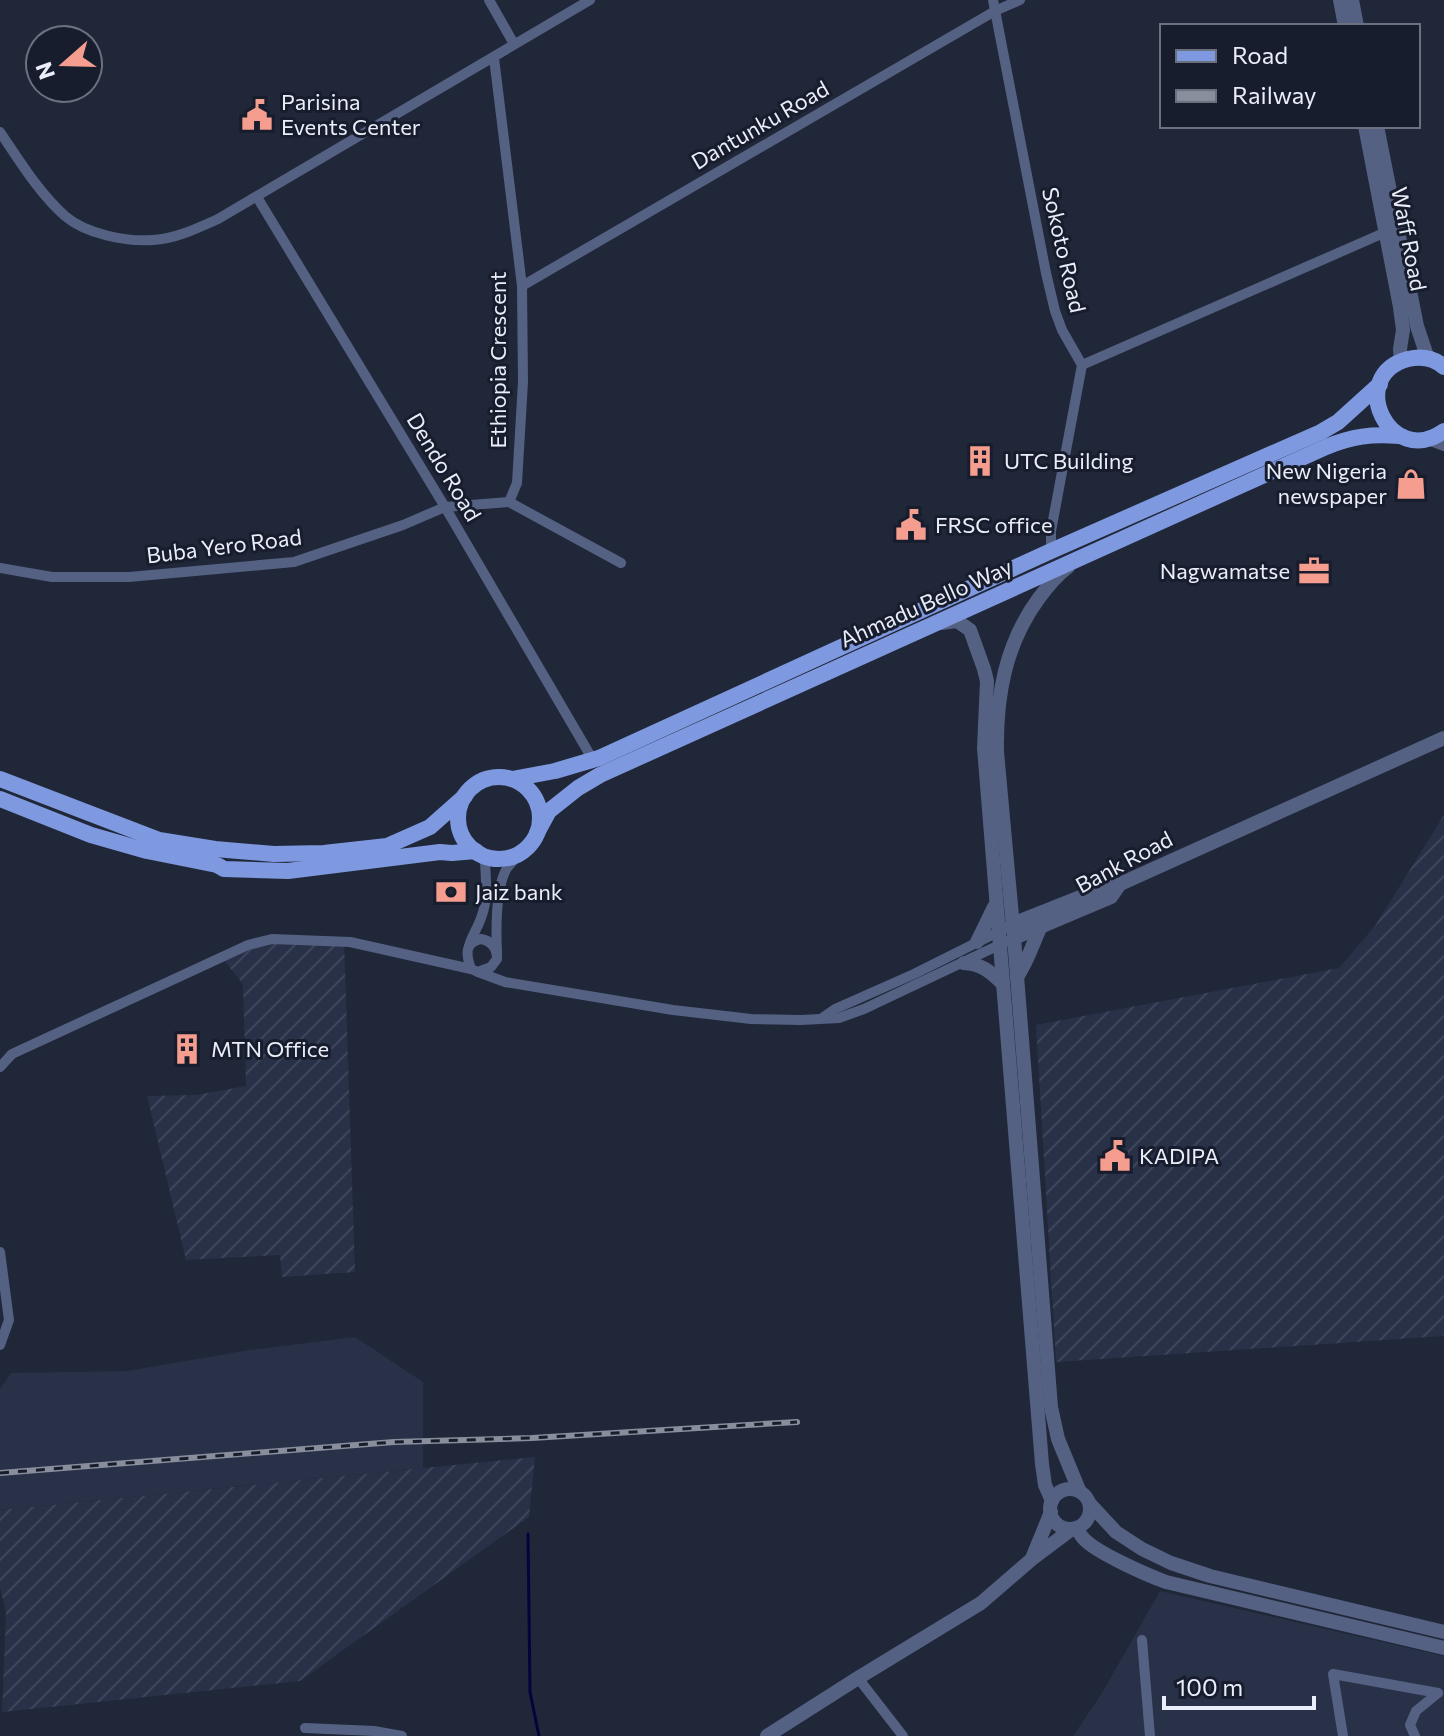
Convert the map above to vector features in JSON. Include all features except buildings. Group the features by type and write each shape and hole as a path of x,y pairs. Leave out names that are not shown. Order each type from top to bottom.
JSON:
{"main road":[{"path":"1401,361 1415,357 1439,363"},
{"name":"Ahmadu Bello Way","path":"512,779 593,760 1051,551 1321,432 1338,422 1380,384 1389,369 1401,361"},
{"path":"1380,384 1377,396 1382,419 1399,436"},
{"path":"1436,443 1444,431"},
{"name":"Ahmadu Bello Way","path":"537,833 549,811 600,775 1344,440 1371,434 1436,443"},
{"path":"0,799 91,835 147,851 224,869 288,871 440,852 480,853 499,858 520,853 533,841 540,822 536,800 522,783 496,777 481,781 465,796 460,806 460,826 468,844 480,853"},
{"path":"0,779 159,840 274,854 324,853 387,846 430,827 465,796"}],"street":[{"path":"489,0 514,44"},
{"path":"0,132 31,177 66,217 92,231 117,238 155,240 190,231 218,219 590,0"},
{"name":"Dantunku Road","path":"522,286 994,6 1020,0"},
{"path":"1340,0 1345,24"},
{"path":"1352,0 1357,24"},
{"name":"Sokoto Road","path":"994,6 1052,298 1062,330 1082,365"},
{"name":"Ethiopia Crescent","path":"494,58 522,286 522,396 517,483 509,502"},
{"name":"Waff Road","path":"1365,128 1403,330 1401,361"},
{"name":"Waff Road","path":"1377,128 1417,326 1439,363"},
{"name":"Dendo Road","path":"257,197 445,507 593,760"},
{"path":"1051,551 1051,531 1082,365 1386,232"},
{"path":"445,507 509,502 621,563"},
{"name":"Buba Yero Road","path":"0,568 52,577 129,577 294,562 403,525 445,507"},
{"path":"1080,558 1057,575 1029,612 1013,643 1005,668 997,724 1051,1407 1058,1439 1079,1490 1116,1532 1142,1549 1210,1576 1444,1632"},
{"path":"933,624 957,621 970,630 984,669 987,694 984,748 995,903 1042,1464 1045,1485 1058,1525 1074,1528 1097,1549 1145,1575 1166,1582 1444,1648"},
{"name":"Bank Road","path":"0,1067 12,1054 248,945 272,939 350,942 438,961 519,984 673,1010 751,1019 839,1018 964,963 1013,931 1111,897 1120,884 1444,738"},
{"path":"438,961 458,958 468,948 478,940 487,940 495,947 497,956 491,967 474,971 466,956 468,948 473,931 481,919 486,899 480,853"},
{"path":"519,984 497,967 495,929 506,870 520,853"},
{"path":"1010,897 1041,920 1027,962 1017,977"},
{"path":"977,942 995,903"},
{"name":"Bank Road","path":"822,1018 977,942 998,939"},
{"path":"964,963 989,970 1002,983"},
{"path":"0,1252 9,1320 0,1345"},
{"path":"1032,1559 1059,1492 1079,1490"},
{"path":"767,1736 981,1603 1032,1559 1083,1524 1088,1518 1090,1504"},
{"path":"1142,1640 1150,1736"},
{"path":"1343,1736 1333,1674 1438,1693 1416,1711 1410,1725 1415,1736"},
{"path":"858,1678 900,1735"},
{"path":"305,1728 402,1736"}],"shaded area":[{"path":"1444,815 1444,1336 1056,1362 1036,1025 1339,968 1375,926"},
{"path":"268,939 344,939 355,1272 282,1277 280,1255 186,1260 147,1096 196,1095 246,1086 243,984 223,959"},
{"path":"355,1337 423,1382 423,1468 0,1510 0,1389 11,1373 127,1371 249,1350"},
{"path":"535,1457 529,1517 300,1681 2,1712 6,1613 0,1587 0,1510"},
{"path":"1160,1591 1444,1656 1444,1736 1073,1736 1102,1693"}],"waterway":[{"path":"528,1534 530,1692 539,1736"}],"railway":[{"path":"0,1473 394,1442 532,1438 797,1422"}],"place":[{"name":"Parisina Events Center","path":"257,115"},
{"name":"UTC Building","path":"980,461"},
{"name":"New Nigeria newspaper","path":"1411,484"},
{"name":"FRSC office","path":"911,525"},
{"name":"Nagwamatse","path":"1314,571"},
{"name":"Jaiz bank","path":"451,892"},
{"name":"MTN Office","path":"187,1049"},
{"name":"KADIPA","path":"1115,1156"}]}
